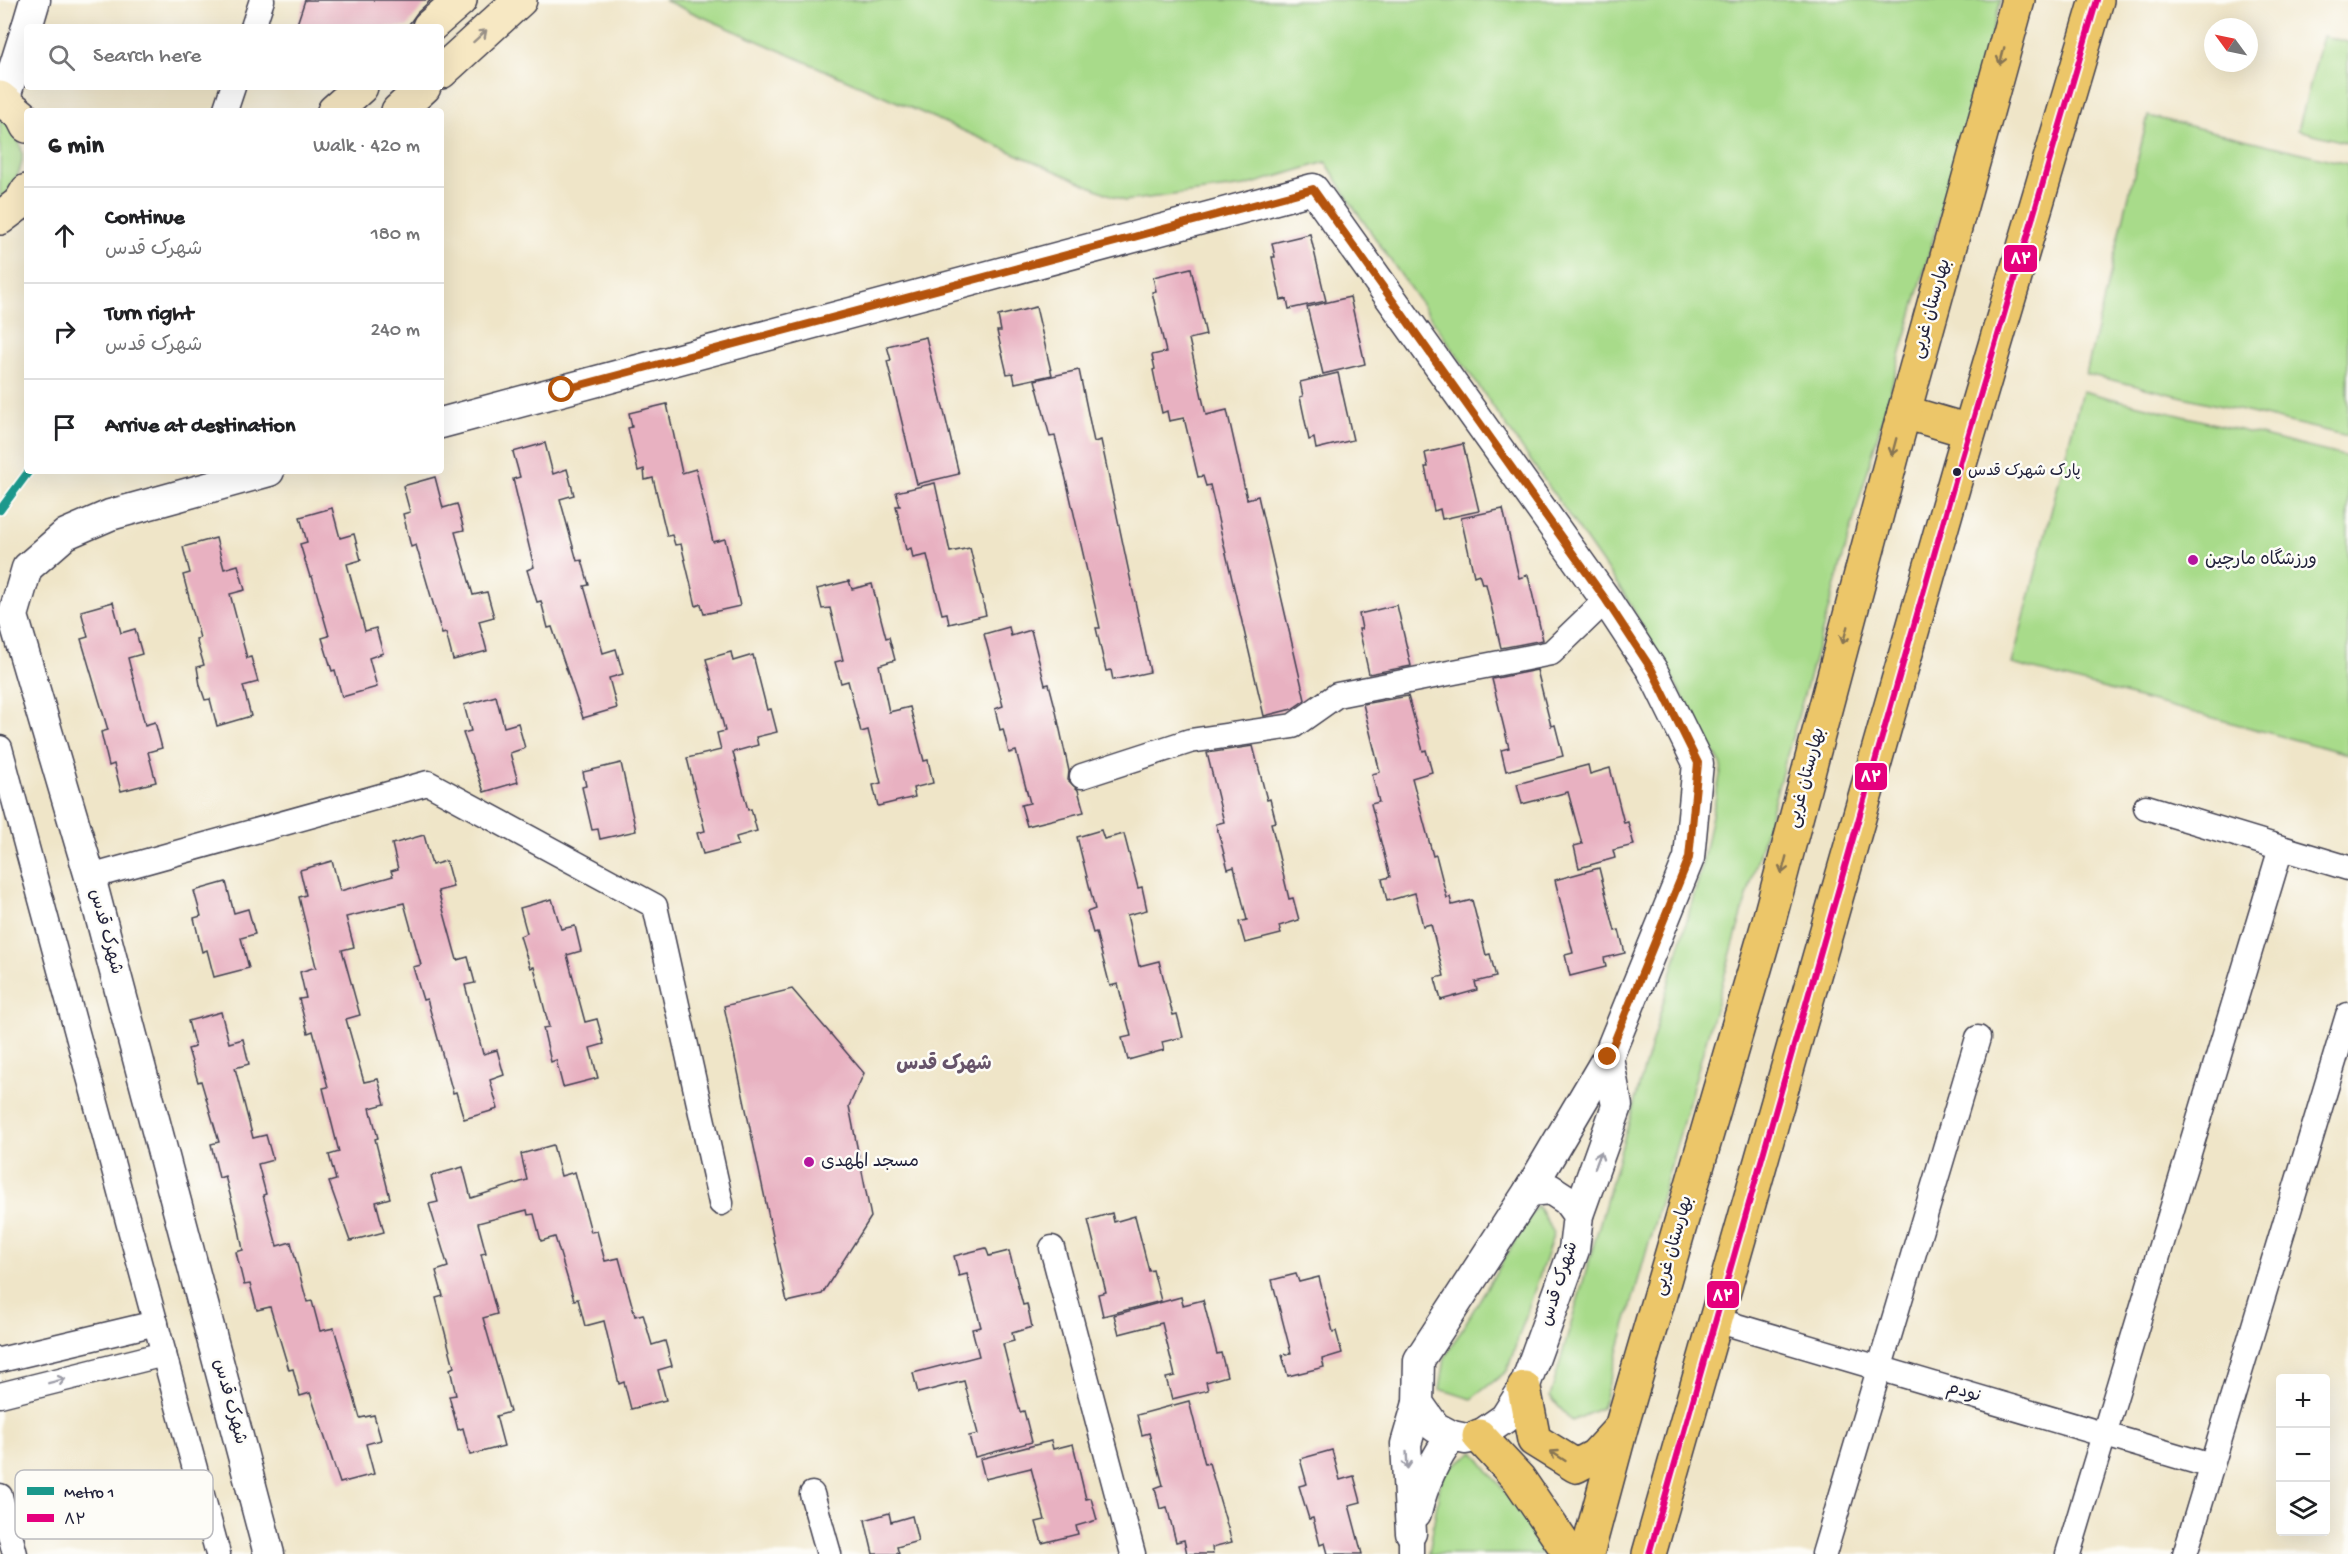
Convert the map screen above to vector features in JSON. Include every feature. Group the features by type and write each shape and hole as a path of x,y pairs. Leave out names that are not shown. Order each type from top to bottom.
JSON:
{"main road":[{"path":"432,24 460,0"},
{"path":"444,69 520,0"},
{"name":"بهارستان غربی","path":"1587,1554 1621,1428 1768,924 1904,412 2018,0"},
{"path":"1649,1554 1969,431 2097,0"},
{"path":"337,108 358,90"},
{"path":"401,108 421,90"},
{"path":"2,99 24,120"},
{"path":"0,219 20,203 24,196"},
{"path":"0,219 24,218"},
{"path":"1904,412 1969,431"},
{"path":"1524,1388 1534,1440 1576,1466 1595,1456 1621,1428"},
{"path":"1466,1436 1519,1479 1570,1554"}],"street":[{"path":"28,24 36,0"},
{"path":"254,24 262,0"},
{"path":"2,99 24,36"},
{"path":"226,108 232,90"},
{"path":"444,422 1313,189 1606,600 1652,670 1698,763 1689,858 1608,1057 1529,1191 1419,1360 1418,1403 1406,1444 1411,1544"},
{"name":"شهرک قدس","path":"258,474 110,515 66,534 27,568 13,616 90,877 269,1554"},
{"path":"1082,776 1190,741 1293,726 1337,695 1551,653 1606,600"},
{"path":"0,748 10,827 156,1323 195,1470"},
{"path":"90,877 428,783 655,906 721,1203"},
{"path":"2146,807 2348,868"},
{"path":"2068,1554 2281,848"},
{"path":"2186,1554 2348,1015"},
{"path":"1824,1554 1978,1038"},
{"name":"شهرک قدس","path":"1466,1436 1505,1418 1524,1388 1574,1250 1578,1215 1617,1106 1608,1057"},
{"path":"1529,1191 1550,1189 1567,1200 1578,1215"},
{"path":"1052,1248 1133,1554"},
{"name":"نودم","path":"1716,1320 2211,1466"},
{"path":"0,1360 156,1323"},
{"path":"0,1395 164,1354"},
{"path":"1418,1403 1435,1427 1466,1436"},
{"path":"1411,1544 1423,1486 1441,1449 1466,1436"},
{"path":"812,1494 829,1554"},
{"path":"0,1496 15,1554"},
{"path":"213,1535 218,1554"}],"green space":[{"path":"664,0 2001,0 1602,1408 1572,1421 1550,1397 1700,874 1722,766 1626,597 1352,205 1326,162 1245,186 1124,201"},
{"path":"2323,36 2348,42 2348,143 2298,130"},
{"path":"0,116 18,139 22,149 22,159 15,180 0,203"},
{"path":"2148,116 2348,164 2348,436 2086,374"},
{"name":"ورزشگاه مارچین","path":"2082,391 2348,457 2348,754 2012,664"},
{"path":"1537,1205 1554,1233 1507,1371 1471,1399 1440,1389 1445,1357"},
{"path":"1474,1452 1553,1554 1429,1554 1442,1472"}],"building":[{"path":"305,0 431,0 409,24 297,24"},
{"path":"1310,234 1326,301 1289,309 1287,299 1281,300 1272,257 1275,257 1272,243"},
{"path":"1191,268 1206,335 1189,339 1206,415 1227,410 1247,499 1258,496 1305,700 1292,709 1264,716 1210,485 1206,486 1203,476 1198,477 1184,418 1169,421 1167,411 1162,413 1153,370 1155,369 1152,355 1166,352 1152,292 1156,291 1153,277"},
{"path":"1350,297 1365,364 1323,374 1307,307"},
{"path":"1036,307 1052,375 1015,383 1013,373 1007,374 997,331 1001,331 998,316"},
{"path":"926,337 959,474 917,484 887,361 891,360 887,346"},
{"path":"1079,370 1094,442 1101,440 1150,672 1113,680 1111,670 1106,671 1096,628 1100,628 1055,436 1050,437 1035,380"},
{"path":"1338,373 1353,440 1316,449 1314,438 1309,440 1300,397 1303,396 1300,382"},
{"path":"667,404 682,473 696,469 713,542 725,539 740,606 704,614 701,604 696,606 681,544 675,545 672,535 667,536 653,478 645,480 644,469 638,471 628,428 632,427 629,413"},
{"path":"545,443 553,474 567,469 574,495 560,499 577,561 582,560 589,585 584,586 603,653 616,649 623,674 609,678 617,708 583,718 552,627 548,628 541,601 537,602 527,570 534,567 513,479 520,477 513,452"},
{"path":"1463,444 1479,511 1442,519 1440,509 1434,511 1425,467 1428,467 1425,453"},
{"path":"435,477 443,508 457,504 464,530 455,532 473,595 487,592 494,617 479,621 487,651 453,660 446,633 442,634 416,545 411,547 403,514 410,512 403,486"},
{"path":"935,483 950,552 970,548 986,615 949,624 947,613 942,614 927,555 913,558 911,548 906,550 896,506 900,506 896,492"},
{"path":"332,508 340,538 354,534 361,560 347,564 365,631 376,628 383,653 369,658 377,687 342,697 335,670 332,671 322,638 329,636 312,576 310,577 300,544 307,542 300,517"},
{"path":"1503,509 1519,578 1528,575 1543,640 1501,648 1486,584 1482,584 1479,574 1474,576 1461,518"},
{"path":"216,538 224,569 238,565 245,590 230,594 247,658 251,657 258,682 243,686 251,716 217,726 210,699 205,700 200,685 197,667 204,665 196,639 200,638 183,575 190,573 183,547"},
{"path":"849,581 852,589 872,584 886,638 889,637 895,660 879,665 889,712 910,707 924,761 928,760 933,783 913,788 915,797 878,806 873,785 881,783 868,730 861,732 848,681 841,683 835,662 843,660 830,608 822,609 817,589"},
{"path":"113,602 121,633 135,629 142,654 128,658 145,725 155,722 162,748 148,752 156,782 121,791 114,764 109,766 101,732 108,730 81,639 88,637 81,611"},
{"path":"1397,605 1411,666 1369,674 1359,629 1362,629 1359,614"},
{"path":"1009,627 1011,636 1031,630 1045,685 1049,684 1055,707 1069,771 1068,780 1078,790 1084,812 1027,826 1021,805 1030,803 1016,751 1009,753 1003,729 1000,730 995,709 1003,706 984,634"},
{"path":"731,652 733,661 753,655 767,710 771,709 777,732 756,737 758,745 733,752 748,810 751,809 757,831 736,837 738,845 703,854 697,833 705,831 687,758 721,750 717,733 725,731 706,659"},
{"path":"1537,670 1551,726 1555,725 1563,756 1506,771 1501,750 1509,748 1492,679"},
{"path":"496,696 504,727 518,723 525,748 510,753 518,782 484,792 463,733 471,731 464,705"},
{"path":"1408,696 1423,751 1426,750 1432,772 1412,778 1433,856 1436,855 1447,898 1450,897 1452,905 1472,900 1486,955 1490,954 1496,977 1475,982 1477,990 1441,1000 1435,978 1444,976 1431,924 1423,926 1415,893 1387,901 1382,879 1390,877 1371,804 1379,802 1372,774 1380,772 1363,704"},
{"path":"1253,746 1267,800 1270,799 1276,822 1271,823 1289,899 1293,898 1299,920 1279,926 1281,934 1245,943 1239,922 1247,920 1234,867 1228,869 1216,824 1224,822 1207,753"},
{"path":"621,763 636,831 600,839 598,829 592,830 582,787 586,786 583,772"},
{"path":"1588,765 1590,774 1610,768 1624,823 1628,822 1634,845 1613,850 1615,858 1579,868 1574,846 1582,844 1568,792 1522,804 1517,784"},
{"path":"1101,830 1104,839 1124,834 1138,888 1142,887 1147,910 1127,915 1139,966 1159,961 1173,1015 1177,1014 1183,1037 1162,1042 1164,1050 1128,1060 1122,1038 1131,1036 1118,984 1110,986 1096,932 1093,933 1087,912 1095,909 1077,837"},
{"path":"424,835 432,865 446,861 453,887 438,891 457,960 468,957 475,983 465,985 483,1054 497,1050 504,1075 490,1080 498,1109 464,1119 456,1092 453,1093 427,999 423,1000 413,967 421,965 404,903 346,917 354,947 342,950 360,1015 346,1019 364,1082 378,1079 385,1104 370,1108 378,1138 375,1139 390,1198 376,1202 384,1232 350,1241 329,1182 336,1180 329,1155 339,1152 323,1088 328,1087 313,1031 308,1033 299,999 306,998 300,972 316,967 299,897 306,895 300,870 332,861 340,891 393,876 391,871 398,869 392,844"},
{"path":"1599,868 1615,931 1619,930 1625,953 1604,958 1606,967 1570,976 1565,955 1573,953 1555,880"},
{"path":"226,882 234,913 248,909 255,934 241,938 249,968 214,977 207,950 202,952 194,918 201,916 194,891"},
{"path":"552,899 561,929 575,926 581,951 567,955 585,1022 597,1019 604,1044 590,1048 598,1078 563,1087 556,1060 551,1062 543,1028 549,1027 534,967 530,968 520,936 527,933 520,908"},
{"name":"مسجد المهدی","path":"792,989 864,1073 849,1106 871,1217 822,1294 787,1302 724,1006"},
{"path":"221,1012 229,1043 243,1039 249,1064 235,1068 253,1138 266,1135 273,1160 258,1164 266,1194 263,1195 277,1246 291,1242 307,1302 312,1301 320,1331 334,1328 360,1418 374,1415 381,1440 366,1444 374,1474 340,1483 310,1393 300,1396 293,1369 289,1370 270,1307 257,1310 250,1284 244,1285 236,1252 243,1250 238,1224 225,1176 219,1178 211,1144 219,1142 201,1081 198,1082 188,1049 195,1047 188,1021"},
{"path":"553,1145 561,1176 575,1172 591,1232 597,1231 605,1261 619,1258 635,1316 643,1314 652,1345 665,1341 672,1366 658,1370 666,1400 631,1409 624,1382 619,1384 604,1321 585,1326 578,1299 574,1300 555,1237 541,1241 534,1214 528,1215 527,1210 478,1223 486,1253 481,1254 497,1314 483,1318 510,1412 496,1416 504,1446 470,1455 463,1428 458,1430 449,1396 456,1395 450,1369 454,1367 436,1298 443,1296 436,1271 448,1267 429,1204 438,1202 431,1176 463,1167 471,1198 527,1180 521,1154"},
{"path":"1112,1213 1114,1222 1135,1216 1149,1271 1153,1270 1161,1301 1103,1316 1098,1294 1106,1292 1088,1220"},
{"path":"986,1248 989,1256 1009,1251 1023,1305 1027,1304 1032,1327 1012,1333 1014,1341 1003,1344 1020,1412 1024,1411 1032,1442 975,1457 969,1436 978,1434 964,1381 918,1393 913,1373 979,1356 972,1329 981,1327 967,1274 959,1276 954,1256"},
{"path":"1296,1274 1299,1282 1319,1277 1333,1332 1336,1331 1342,1353 1322,1359 1324,1367 1288,1376 1282,1355 1291,1353 1272,1280"},
{"path":"1181,1297 1183,1305 1203,1300 1217,1354 1221,1353 1227,1376 1206,1382 1208,1390 1172,1399 1166,1378 1175,1376 1162,1323 1119,1334 1114,1315"},
{"path":"1189,1401 1205,1464 1209,1463 1232,1542 1212,1547 1213,1554 1187,1554 1184,1540 1176,1542 1167,1507 1160,1509 1155,1488 1163,1485 1149,1433 1142,1435 1137,1415"},
{"path":"1051,1441 1053,1449 1073,1444 1086,1499 1091,1498 1097,1520 1076,1526 1078,1534 1042,1543 1036,1522 1045,1520 1031,1468 985,1479 980,1459"},
{"path":"1332,1450 1340,1480 1354,1476 1361,1502 1349,1505 1362,1554 1328,1554 1325,1543 1320,1545 1313,1518 1309,1519 1299,1486 1307,1484 1300,1459"},
{"path":"889,1513 891,1522 912,1516 918,1541 897,1547 899,1554 873,1554 865,1520"}],"metro line":[{"name":"1","path":"0,510 27,474"}],"transit line":[{"name":"۸۲","path":"1649,1554 1959,467 2097,0"}],"place":[{"name":"پارک شهرک قدس","path":"1957,472"},
{"name":"ورزشگاه مارچین","path":"2193,560"},
{"name":"مسجد المهدی","path":"809,1162"}],"district":[{"name":"شهرک قدس","path":"944,1065"}],"route":[{"path":"562,390 1313,189 1606,600 1652,670 1698,763 1689,858 1608,1057"}]}
